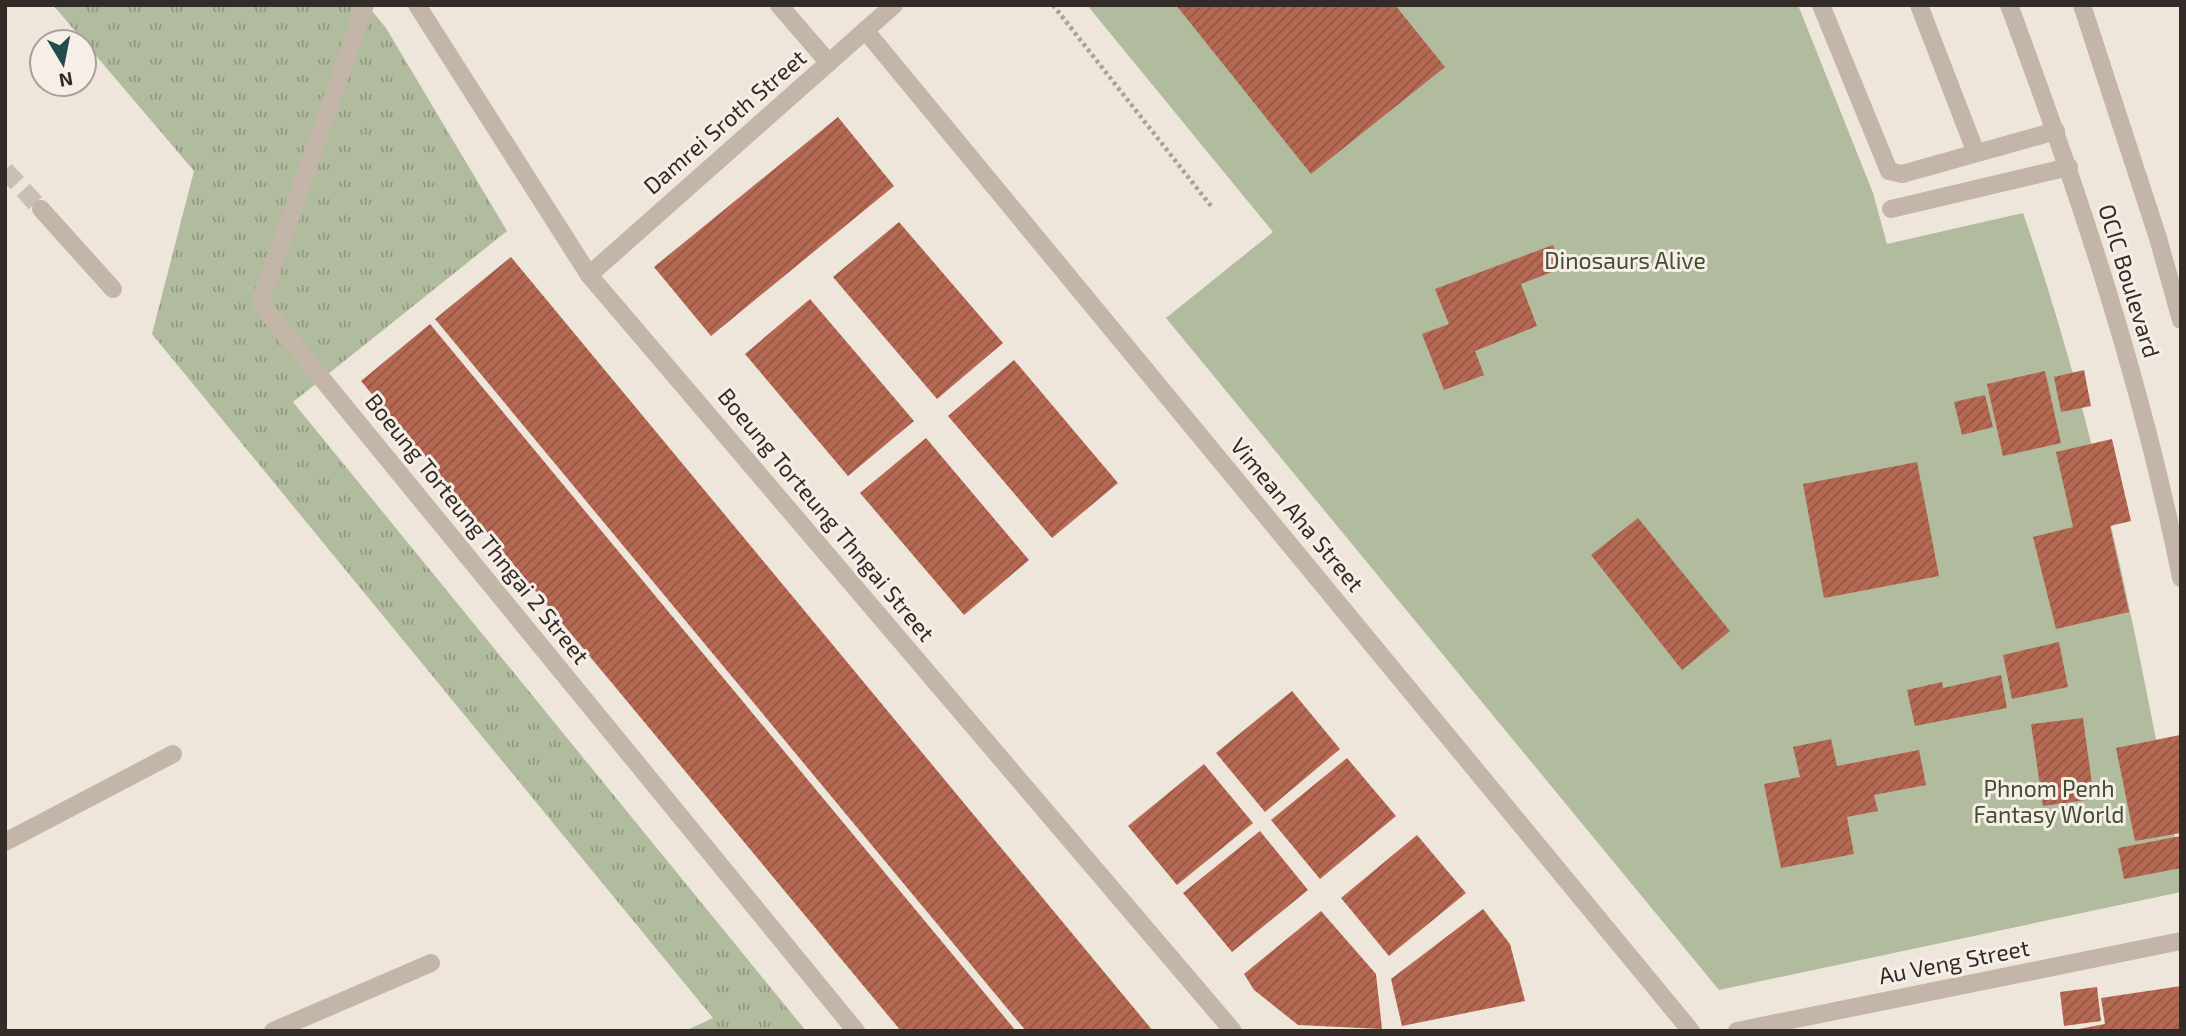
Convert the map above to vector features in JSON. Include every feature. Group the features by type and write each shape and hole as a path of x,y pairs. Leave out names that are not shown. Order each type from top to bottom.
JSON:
{"street":[{"name":"Boeung Torteung Thngai 2 Street","path":"365,5 260,303 856,1031"},
{"name":"Boeung Torteung Thngai Street","path":"417,5 589,275 1233,1031"},
{"path":"779,5 828,63"},
{"name":"Damrei Sroth Street","path":"589,275 894,5"},
{"path":"1821,5 1889,171 1902,174 2056,131"},
{"path":"1919,5 1976,153"},
{"name":"OCIC Boulevard","path":"2009,5 2069,167 2113,304 2181,578"},
{"name":"OCIC Boulevard","path":"2082,5 2158,238 2181,320"},
{"name":"Vimean Aha Street","path":"865,30 1691,1031"},
{"path":"1891,209 2069,167"},
{"path":"41,209 113,289"},
{"path":"5,842 173,754"},
{"name":"Au Veng Street","path":"1737,1031 2181,941"},
{"path":"273,1031 431,963"}],"path":[{"path":"1053,5 1211,206"}],"green space":[{"path":"53,5 367,5 386,28 507,231 293,402 806,1031 685,1031 713,1018 152,334 194,171 98,58 98,28 73,28"},
{"path":"1087,5 1798,5 1873,193 1887,244 2023,213 2073,374 2114,538 2181,869 2181,892 1719,990 1166,318 1273,232"}],"building":[{"path":"1176,5 1395,5 1445,67 1311,174"},
{"path":"838,117 894,186 711,336 654,267"},
{"path":"899,222 1003,343 937,399 833,277"},
{"path":"1553,245 1562,268 1521,284 1537,326 1475,351 1484,375 1444,390 1422,334 1449,324 1435,289"},
{"path":"511,257 1153,1031 1026,1031 435,319"},
{"path":"810,299 914,421 848,476 745,354"},
{"path":"430,324 1016,1031 901,1031 361,381"},
{"path":"1014,360 1118,483 1052,538 948,416"},
{"path":"2084,370 2091,406 2061,412 2054,377"},
{"path":"2045,371 2061,443 2003,456 1987,384"},
{"path":"1985,395 1993,427 1962,435 1954,402"},
{"path":"926,438 1029,560 964,615 860,493"},
{"path":"2112,439 2131,521 2110,526 2129,612 2056,629 2033,537 2073,527 2056,452"},
{"path":"1917,462 1939,576 1824,598 1803,484"},
{"path":"1638,518 1730,631 1682,670 1591,555"},
{"path":"2059,642 2068,687 2012,699 2003,655"},
{"path":"2001,675 2007,708 1915,726 1907,690 1942,682 1943,688"},
{"path":"1292,691 1340,749 1265,812 1216,753"},
{"path":"2083,718 2094,799 2043,806 2031,724"},
{"path":"2180,735 2181,833 2135,841 2116,748"},
{"path":"1831,739 1837,766 1919,750 1926,785 1874,795 1878,811 1847,817 1854,854 1781,868 1764,784 1800,777 1793,747"},
{"path":"1347,758 1396,816 1320,879 1271,820"},
{"path":"1204,764 1253,823 1177,885 1128,826"},
{"path":"1260,831 1308,890 1232,952 1183,893"},
{"path":"1417,835 1466,893 1389,956 1341,898"},
{"path":"2181,836 2181,868 2124,879 2118,848"},
{"path":"1483,909 1510,944 1525,1001 1402,1026 1391,979"},
{"path":"1321,911 1376,974 1382,1029 1298,1025 1254,990 1244,974"},
{"path":"2181,986 2181,1031 2068,1031 2105,1024 2101,998"},
{"path":"2097,987 2101,1021 2064,1026 2060,992"}],"tunnel":[{"path":"5,170 41,209"}],"park label":[{"name":"Dinosaurs Alive","path":"1625,261"},
{"name":"Phnom Penh Fantasy World","path":"2049,802"}]}
